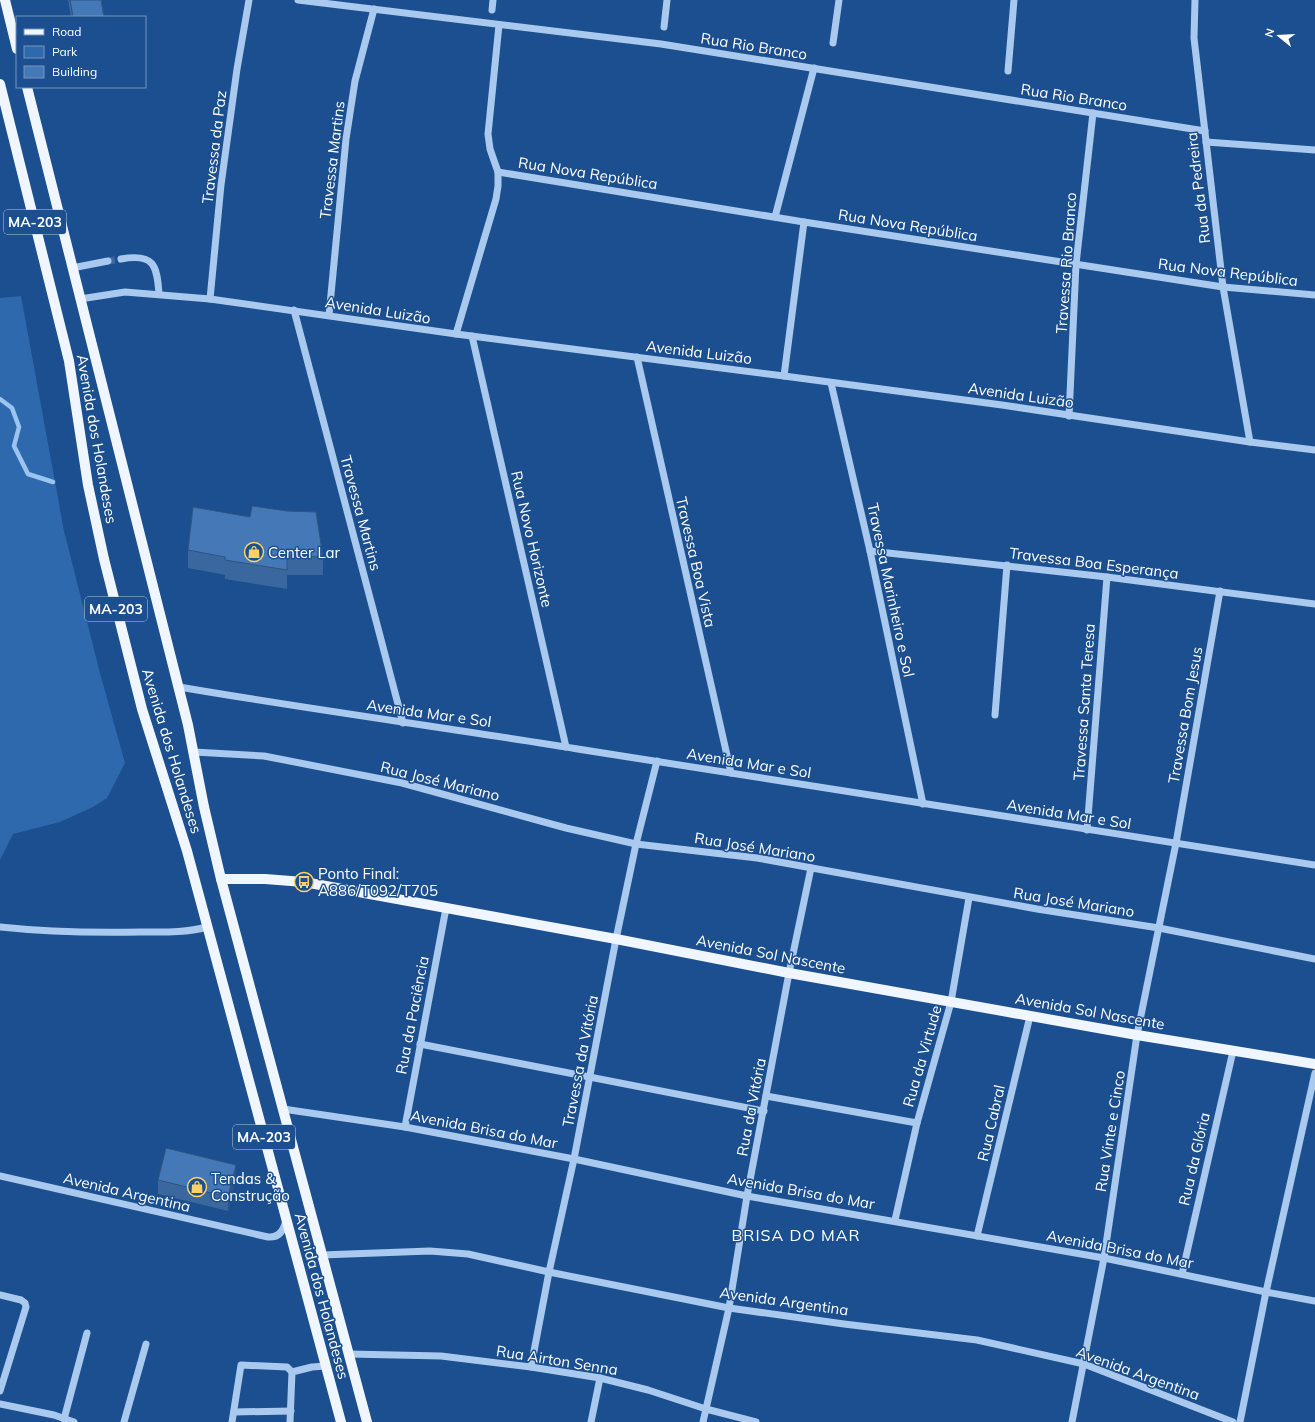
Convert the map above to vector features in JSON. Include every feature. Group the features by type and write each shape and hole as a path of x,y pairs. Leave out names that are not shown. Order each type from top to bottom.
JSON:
{"main road":[{"path":"5,0 16,44"},
{"name":"Avenida dos Holandeses","path":"0,84 69,361 83,456 104,560 142,709 175,810 341,1422"},
{"name":"Avenida dos Holandeses","path":"27,88 179,687 221,879 367,1422"},
{"name":"Avenida Sol Nascente","path":"221,879 265,879 304,882 616,939 789,973 1137,1035 1315,1064"}],"street":[{"name":"Travessa da Paz","path":"210,299 221,185 237,69 249,0"},
{"name":"Rua Rio Branco","path":"298,0 661,44 1205,131"},
{"path":"492,10 493,0"},
{"path":"664,28 667,0"},
{"path":"833,43 839,0"},
{"path":"1008,71 1014,0"},
{"name":"Rua da Pedreira","path":"1195,0 1194,38 1223,287 1250,442"},
{"name":"Travessa Martins","path":"329,315 346,139 355,81 374,9"},
{"path":"456,334 496,199 498,186 498,172 490,149 488,134 499,25"},
{"path":"775,217 814,68"},
{"name":"Travessa Rio Branco","path":"1069,416 1076,264 1093,113"},
{"path":"1206,142 1315,150"},
{"name":"Rua Nova República","path":"498,172 804,222 1223,287 1315,295"},
{"path":"784,376 804,222"},
{"path":"121,259 135,256 141,257 152,264 158,276 159,294"},
{"path":"72,268 108,262"},
{"name":"Avenida Luizão","path":"80,299 125,292 210,299 456,334 1002,405 1069,416 1315,450"},
{"name":"Travessa Martins","path":"294,310 403,723"},
{"name":"Rua Novo Horizonte","path":"472,336 566,747"},
{"name":"Travessa Boa Vista","path":"637,357 731,773"},
{"name":"Travessa Marinheiro e Sol","path":"831,383 870,550 923,804"},
{"name":"Travessa Boa Esperança","path":"870,550 1107,577 1315,604"},
{"path":"995,715 1008,566"},
{"name":"Travessa Santa Teresa","path":"1087,830 1107,577"},
{"name":"Travessa Bom Jesus","path":"1176,843 1220,591"},
{"name":"Avenida Mar e Sol","path":"179,687 301,708 657,761 1315,865"},
{"name":"Rua José Mariano","path":"194,752 264,756 395,781 566,828 636,844 756,858 969,898 1158,928 1315,959"},
{"name":"Travessa da Vitória","path":"531,1367 549,1272 574,1159 616,939 636,844 657,761"},
{"name":"Rua Vinte e Cinco","path":"1072,1422 1104,1258 1137,1035 1176,843"},
{"name":"Rua da Vitória","path":"703,1422 729,1308 747,1196 789,973 811,868"},
{"name":"Rua da Virtude","path":"895,1220 917,1123 951,1002 969,898"},
{"name":"Rua da Paciência","path":"405,1127 446,908"},
{"path":"0,927 49,932 104,933 191,931 207,927"},
{"name":"Rua Cabral","path":"977,1236 1030,1016"},
{"path":"420,1044 764,1111"},
{"name":"Rua da Glória","path":"1182,1274 1233,1051"},
{"path":"1240,1422 1266,1292 1315,1073"},
{"path":"766,1096 917,1123"},
{"name":"Avenida Brisa do Mar","path":"283,1109 405,1127 574,1159 747,1196 895,1220 1104,1258 1266,1292 1315,1300"},
{"name":"Avenida Argentina","path":"0,1176 268,1237 278,1235 284,1227 286,1220"},
{"name":"Avenida Argentina","path":"322,1255 430,1251 468,1254 549,1272 729,1308 977,1340 1084,1364 1233,1422"},
{"path":"0,1295 21,1300 25,1303 26,1307 0,1391"},
{"path":"64,1419 87,1333"},
{"path":"124,1422 146,1344"},
{"name":"Rua Airton Senna","path":"349,1354 441,1356 531,1367 600,1378 648,1390 706,1409 756,1422"},
{"path":"232,1422 241,1365 286,1367 292,1372"},
{"path":"292,1372 312,1367 326,1366"},
{"path":"290,1422 292,1372"},
{"path":"590,1422 600,1378"},
{"path":"0,1404 74,1422"},
{"path":"234,1412 291,1411"}],"green space":[{"path":"21,296 64,531 100,673 125,763 107,798 93,807 60,822 13,834 0,860 0,298"}],"building":[{"path":"70,0 101,0 104,16 73,16"},
{"name":"Center Lar","path":"252,506 287,511 316,512 323,557 287,556 287,570 225,560 225,557 188,550 193,507 250,517"},
{"path":"166,1148 236,1165 228,1197 158,1180"}],"waterway":[{"path":"0,399 12,408 19,427 14,446 28,474 53,482"}],"tunnel":[{"path":"108,261 121,259"}],"place":[{"name":"Center Lar","path":"254,552"},
{"name":"Ponto Final: A886/T092/T705","path":"304,882"},
{"name":"Tendas & Construção","path":"197,1187"}],"district":[{"name":"BRISA DO MAR","path":"796,1235"}]}
